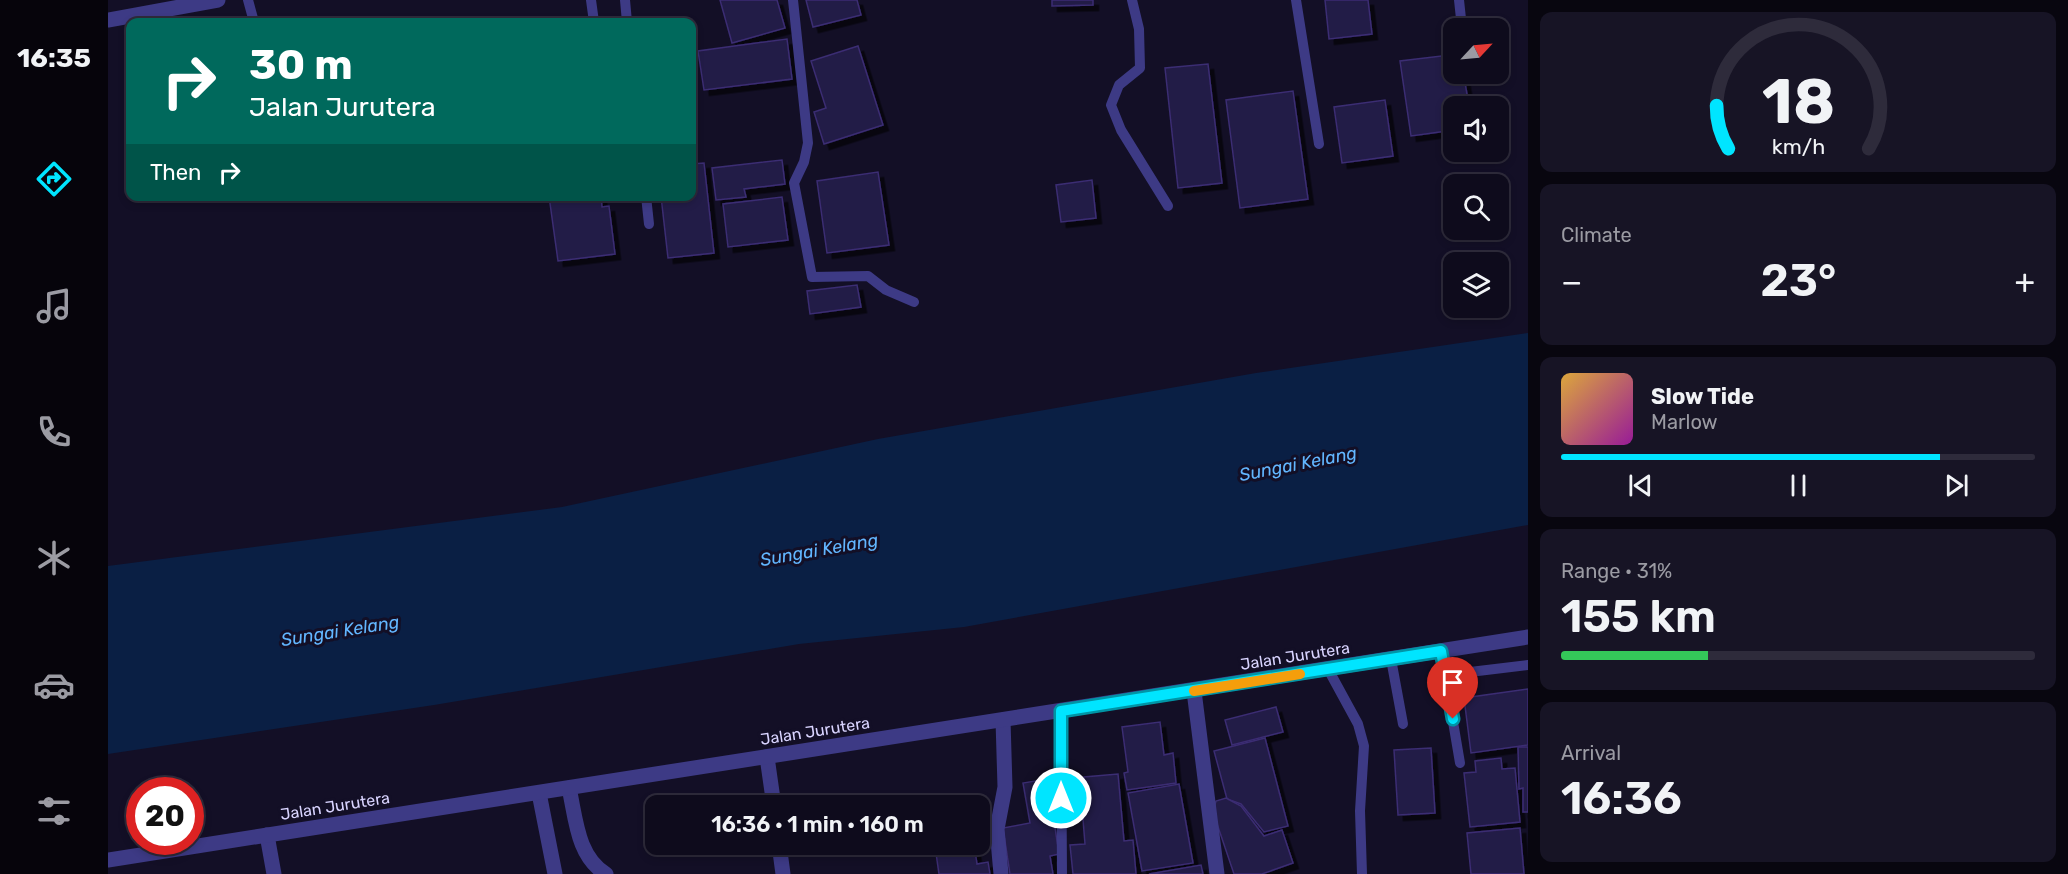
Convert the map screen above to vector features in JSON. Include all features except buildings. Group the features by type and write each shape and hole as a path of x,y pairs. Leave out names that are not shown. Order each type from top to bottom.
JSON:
{"street":[{"path":"108,20 218,0"},
{"name":"Jalan Jurutera","path":"108,860 1528,637"},
{"path":"1194,691 1217,874"},
{"path":"1001,874 997,829 1005,786 1003,720"},
{"path":"767,757 772,795"},
{"path":"569,788 581,845 594,867 606,874"},
{"path":"539,793 555,874"},
{"path":"267,835 274,874"},
{"path":"780,855 783,874"}],"lane":[{"path":"248,0 253,18"},
{"path":"591,0 593,18"},
{"path":"625,0 627,18"},
{"path":"793,0 808,143 804,162 794,183 812,277 868,276 886,290 914,302"},
{"path":"1132,0 1139,29 1140,68 1119,85 1111,105 1121,130 1168,206"},
{"path":"1296,0 1318,144"},
{"path":"1459,0 1461,18"},
{"path":"647,201 649,224"},
{"path":"1441,651 1460,763"},
{"path":"1391,659 1403,723"},
{"path":"1445,675 1528,665"},
{"path":"1328,669 1358,724 1364,746 1360,811 1362,874"},
{"path":"1061,711 1062,874"}],"water":[{"name":"Sungai Kelang","path":"1528,333 1528,525 964,627 799,644 434,705 108,754 108,566 562,507 878,439 1256,373"}],"slow traffic":[{"path":"1194,691 1300,674"}],"route":[{"path":"1061,798 1061,711 1441,651 1453,719"}]}
